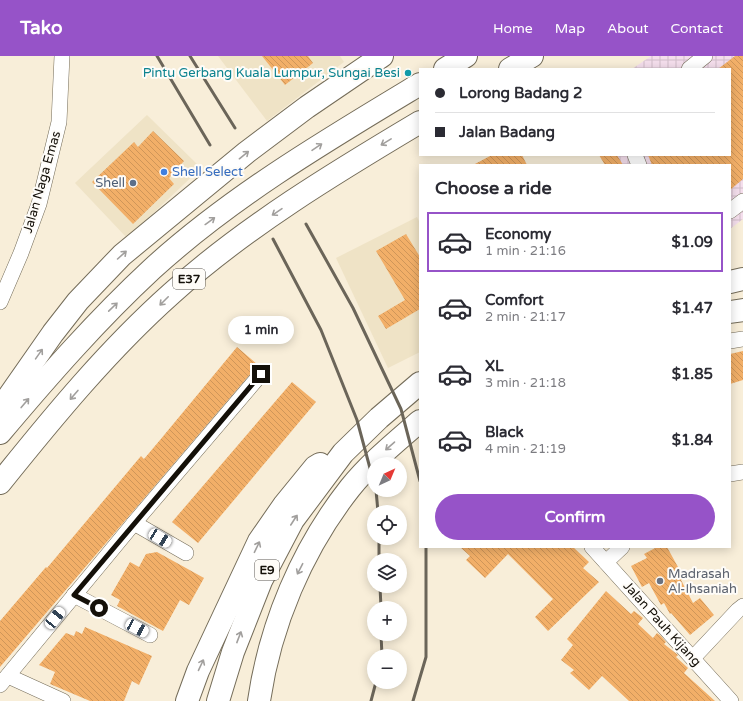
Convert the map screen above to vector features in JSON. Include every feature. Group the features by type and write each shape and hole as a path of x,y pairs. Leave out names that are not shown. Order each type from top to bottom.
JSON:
{"highway":[{"path":"0,409 74,306 98,278 122,255 248,152 307,107 382,56"},
{"path":"447,68 466,56"},
{"path":"512,68 532,56"},
{"name":"E37","path":"0,433 56,367 102,317 153,268 202,227 256,188 336,134 419,85"},
{"name":"E37","path":"0,483 37,437 104,360 172,293 218,255 264,221 362,156 419,123"},
{"path":"731,282 743,279"},
{"path":"731,312 743,310"},
{"name":"E9","path":"218,701 233,652 261,581 293,520 343,453 379,418 419,384"},
{"name":"E9","path":"259,701 262,677 271,641 293,583 318,535 350,488 386,450 419,422"},
{"path":"187,701 198,671 260,541 284,505 315,467 343,453"}],"street":[{"name":"Jalan Naga Emas","path":"0,302 21,253 41,197 59,122 62,56"},
{"path":"689,68 705,56"},
{"path":"731,210 743,201"},
{"path":"731,340 743,339"},
{"path":"63,701 4,681 134,523 261,374"},
{"path":"731,474 743,472"},
{"path":"134,523 186,553"},
{"name":"Jalan Pauh Kijang","path":"593,548 731,701"},
{"path":"606,562 621,548"},
{"path":"74,595 150,635"},
{"path":"693,658 743,606"}],"shaded area":[{"path":"218,56 340,56 344,62 267,121"},
{"path":"651,56 743,56 743,219 731,228 731,164 618,164 614,156 731,156 731,68 633,68"},
{"path":"147,115 201,168 127,238 75,183"},
{"path":"417,217 419,221 419,352 388,368 336,258"}],"building":[{"path":"262,56 308,56 313,63 285,85"},
{"path":"735,56 743,56 743,179 731,189 731,164 652,164 648,156 731,156 731,68 719,68"},
{"name":"Shell","path":"153,131 184,161 169,178 174,184 133,224 92,182 134,142 138,147"},
{"path":"490,156 522,156 526,164 475,164"},
{"path":"600,156 618,156 622,164 604,164"},
{"path":"406,234 419,255 419,310 386,329 378,316 405,300 376,251"},
{"path":"237,347 258,365 0,667 0,621 46,567 47,568 141,456 144,459"},
{"path":"743,351 743,380 731,384 731,354"},
{"path":"292,382 316,402 198,543 172,522"},
{"path":"461,548 574,548 589,562 583,568 599,582 548,631 535,617 553,599 508,554 485,578 466,560 470,556"},
{"name":"Madrasah Al-Ihsaniah","path":"655,548 668,548 684,578 681,580 693,603 700,598 714,615 690,635 671,613 670,614 664,603 661,605 649,583 642,587 631,566 647,558 644,554"},
{"path":"157,552 204,578 189,605 180,600 163,631 117,606 120,600 111,595 130,562 139,567 146,554"},
{"path":"606,591 631,614 634,611 643,618 638,624 653,638 657,633 661,636 666,642 664,644 678,655 676,657 688,668 684,673 715,701 629,701 602,676 589,690 570,673 574,670 561,660 573,645 567,639"},
{"path":"85,627 152,656 139,685 132,681 124,701 90,701 50,684 55,672 39,665 66,633 74,636 76,631 82,634"}],"railway":[{"path":"157,56 210,145"},
{"path":"190,56 235,128"},
{"path":"306,224 353,308 401,409 419,477"},
{"path":"273,239 321,330 357,420 367,457"},
{"path":"377,497 377,505"},
{"path":"379,545 379,553"},
{"path":"413,701 426,657 426,548"},
{"path":"380,593 381,601"},
{"path":"381,641 382,649"},
{"path":"371,701 374,689"}],"place":[{"name":"Pintu Gerbang Kuala Lumpur, Sungai Besi","path":"408,73"},
{"name":"Shell Select","path":"164,172"},
{"name":"Shell","path":"133,183"},
{"name":"Madrasah Al-Ihsaniah","path":"660,581"}],"route":[{"path":"99,608 74,595 261,374"}]}
